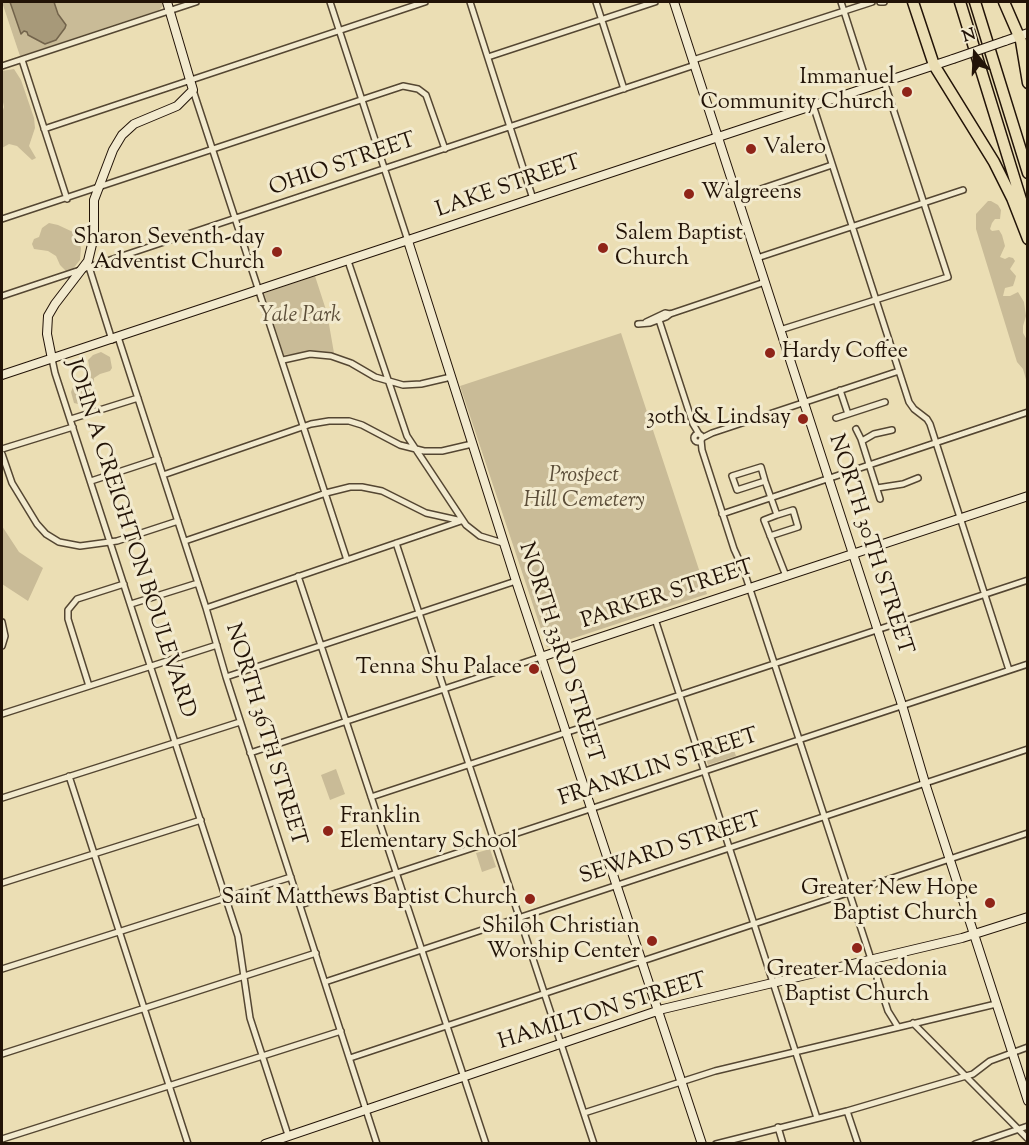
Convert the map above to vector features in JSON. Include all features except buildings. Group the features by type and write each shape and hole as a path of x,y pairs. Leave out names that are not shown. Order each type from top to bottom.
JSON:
{"highway":[{"path":"913,2 934,65 994,162 1012,198 1028,239"},
{"path":"960,2 1028,220"},
{"path":"975,2 1028,173"},
{"path":"1004,2 1023,35 1028,83"}],"main road":[{"path":"89,264 93,243 93,214 98,188 114,150 129,128 142,119 177,106 194,90 167,2"},
{"name":"NORTH 30TH STREET","path":"674,2 1028,1101"},
{"name":"LAKE STREET","path":"2,375 1023,35"},
{"name":"NORTH 33RD STREET","path":"408,241 516,581 702,1143"},
{"name":"JOHN A CREIGHTON BOULEVARD","path":"52,359 47,334 48,316 79,271 89,264"},
{"name":"PARKER STREET","path":"541,657 1028,496"},
{"name":"HAMILTON STREET","path":"265,1143 659,1010 974,935 1028,917"}],"street":[{"path":"2,66 196,2"},
{"name":"NORTH 33RD STREET","path":"330,2 408,241"},
{"path":"44,129 426,2"},
{"path":"470,2 533,199"},
{"path":"596,2 624,89"},
{"path":"488,57 654,2"},
{"path":"841,2 868,86"},
{"name":"OHIO STREET","path":"89,264 236,219 624,89 872,2"},
{"path":"22,60 67,198"},
{"path":"780,330 948,277 884,81"},
{"path":"2,219 403,86 421,90 430,104 445,149"},
{"path":"194,90 348,560"},
{"path":"813,105 910,405 927,419 936,443 1009,670"},
{"path":"737,197 832,165"},
{"path":"757,258 963,190"},
{"path":"348,261 387,382 402,424 415,450 462,521 480,536 504,543"},
{"name":"NORTH 36TH STREET","path":"89,264 158,459 240,722 377,1143"},
{"path":"2,296 79,271"},
{"path":"646,322 657,316 670,314 765,282"},
{"path":"638,324 659,320 670,314"},
{"path":"659,320 734,550 744,569 889,1014 898,1027"},
{"path":"283,360 310,354 331,356 351,363 387,382 403,385 421,384 451,377"},
{"name":"JOHN A CREIGHTON BOULEVARD","path":"52,359 226,897 240,944 250,1018 288,1136"},
{"path":"698,437 899,371"},
{"path":"840,390 848,414"},
{"path":"71,419 138,398"},
{"path":"836,418 885,402"},
{"path":"722,514 1028,412"},
{"path":"163,475 304,427 329,421 353,422 415,450 442,451 472,444"},
{"path":"2,449 73,427"},
{"path":"856,429 880,499"},
{"path":"862,441 874,434 892,430"},
{"path":"2,454 12,483 37,524 46,534 59,542 86,546 117,541 178,521"},
{"path":"91,481 158,459"},
{"path":"765,481 737,490 732,476 761,467 777,515"},
{"path":"877,488 903,484 918,478"},
{"path":"184,541 350,487 374,489 391,494 426,513 462,521"},
{"path":"770,536 798,527 792,510 764,520 770,536 786,576"},
{"path":"206,608 462,521"},
{"path":"396,543 584,1113 591,1143"},
{"path":"298,576 486,1143"},
{"path":"371,797 1028,580"},
{"path":"226,677 516,581"},
{"path":"131,604 198,583"},
{"path":"89,686 68,619 68,610 77,599 124,584"},
{"path":"655,619 817,1118"},
{"path":"2,622 5,630 3,643"},
{"path":"2,714 217,645"},
{"name":"PARKER STREET","path":"250,753 541,657"},
{"name":"FRANKLIN STREET","path":"300,905 1028,664"},
{"path":"2,798 240,722"},
{"name":"SEWARD STREET","path":"325,982 1028,749"},
{"path":"69,776 188,1143"},
{"path":"2,883 201,820"},
{"path":"350,1058 1028,833"},
{"path":"2,969 291,877"},
{"path":"2,1054 316,953"},
{"path":"584,1113 681,1081 795,1051 996,1004"},
{"path":"913,1023 1028,1139"},
{"path":"2,1139 341,1031"},
{"path":"716,1143 847,1111 973,1074 990,1061 1028,1047"},
{"path":"847,1111 858,1143"},
{"path":"975,1143 1028,1126"},
{"path":"778,1127 783,1143"}],"green space":[{"path":"2,2 163,2 163,6 159,10 20,56"},
{"path":"14,69 21,80 34,118 35,128 29,146 36,158 32,160 17,146 9,144 2,148 4,107 2,71"},
{"path":"988,201 998,205 1001,210 1000,219 995,219 990,229 999,230 1002,235 1005,246 1000,257 1013,258 1015,261 1010,269 1016,276 1013,286 1005,288 1003,296 1010,296 1018,292 1024,302 1026,316 1023,333 1027,340 1027,383 1023,369 1017,362 976,229 976,214"},
{"path":"49,223 73,232 78,238 81,248 80,260 72,270 66,271 56,256 48,251 34,249 32,244 34,239 39,237 42,228"},
{"name":"Yale Park","path":"315,276 327,313 334,353 314,351 284,355 264,293"},
{"name":"Prospect Hill Cemetery","path":"621,333 707,594 547,647 460,386"},
{"path":"101,352 110,357 112,368 94,378 91,393 85,395 78,404 74,403 71,392 73,387 89,377 88,360"},
{"path":"2,526 19,552 43,568 28,601 2,584"},
{"path":"728,732 736,756 708,765 700,741"},
{"path":"336,769 345,794 330,800 321,775"},
{"path":"490,849 496,867 482,872 476,853"}],"shaded area":[{"path":"10,2 54,2 58,14 66,25 65,28 56,40 45,44 28,35 27,32 24,31 21,34"}],"place":[{"name":"Immanuel Community Church","path":"907,92"},
{"name":"Valero","path":"751,149"},
{"name":"Walgreens","path":"689,194"},
{"name":"Salem Baptist Church","path":"603,248"},
{"name":"Sharon Seventh-day Adventist Church","path":"277,252"},
{"name":"Hardy Coffee","path":"770,353"},
{"name":"30th & Lindsay","path":"803,419"},
{"name":"Tenna Shu Palace","path":"534,669"},
{"name":"Franklin Elementary School","path":"328,831"},
{"name":"Saint Matthews Baptist Church","path":"530,899"},
{"name":"Greater New Hope Baptist Church","path":"990,903"},
{"name":"Shiloh Christian Worship Center","path":"652,941"},
{"name":"Greater Macedonia Baptist Church","path":"857,948"}]}
